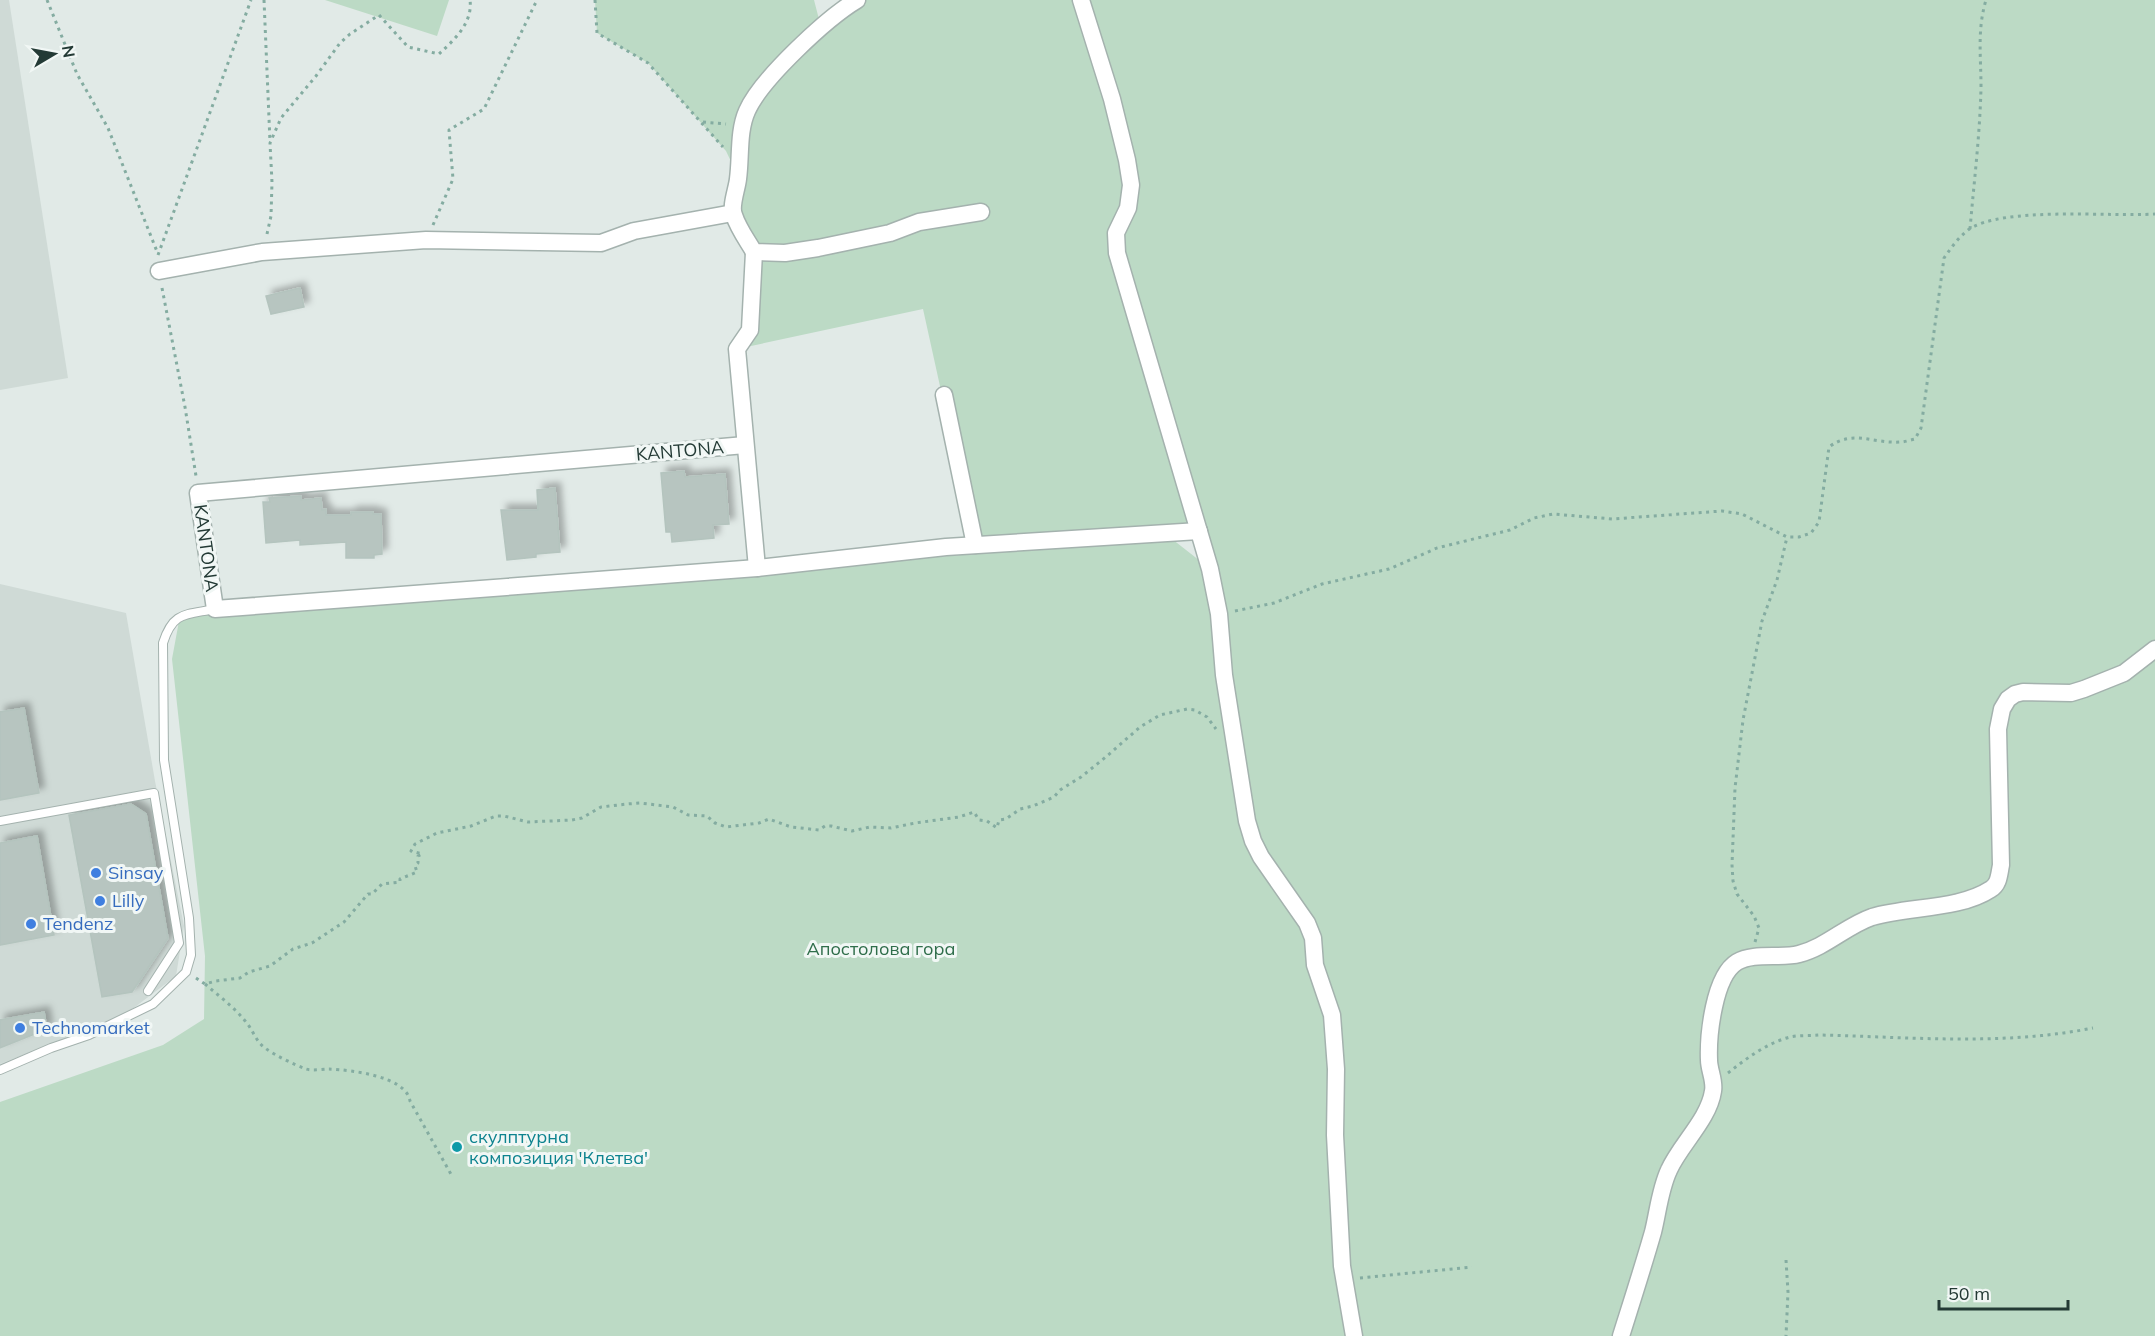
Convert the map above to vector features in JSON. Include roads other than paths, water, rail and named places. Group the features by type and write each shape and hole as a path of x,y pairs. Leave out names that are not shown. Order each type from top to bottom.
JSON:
{"street":[{"path":"757,568 737,349 750,330 754,252 733,213 739,178 742,126 754,99 786,60 826,23 857,0"},
{"path":"1081,0 1112,99 1130,177 1128,208 1116,232 1120,265 1210,569 1219,614 1224,675 1247,821 1253,841 1306,923 1312,938 1315,965 1332,1016 1336,1069 1335,1135 1342,1266 1354,1336"},
{"path":"754,252 784,253 818,248 890,233 919,222 981,212"},
{"path":"159,263 262,252 426,240 601,243 634,231 733,213"},
{"path":"944,395 975,545"},
{"name":"KANTONA","path":"745,445 198,493 215,609 757,568 975,545 1199,531"},
{"path":"1621,1336 1669,1170 1705,1111 1713,1091 1709,1062 1710,1037 1719,987 1728,970 1737,962 1750,958 1792,956 1812,951 1869,918 1963,900 1992,888 1998,881 2001,866 1998,729 2002,709 2008,699 2023,692 2071,693 2084,689 2124,673 2155,650"}],"lane":[{"path":"0,1070 51,1048 89,1035 153,1004 186,972 191,955 189,918 164,760 163,643 167,629 177,617 215,609"},
{"path":"0,821 154,793 179,943 148,991"}],"place":[{"name":"Sinsay","path":"96,873"},
{"name":"Lilly","path":"100,901"},
{"name":"Tendenz","path":"31,924"},
{"name":"Technomarket","path":"20,1028"},
{"name":"скулптурна композиция 'Клетва'","path":"457,1147"}],"park label":[{"name":"Апостолова гора","path":"881,949"}]}
